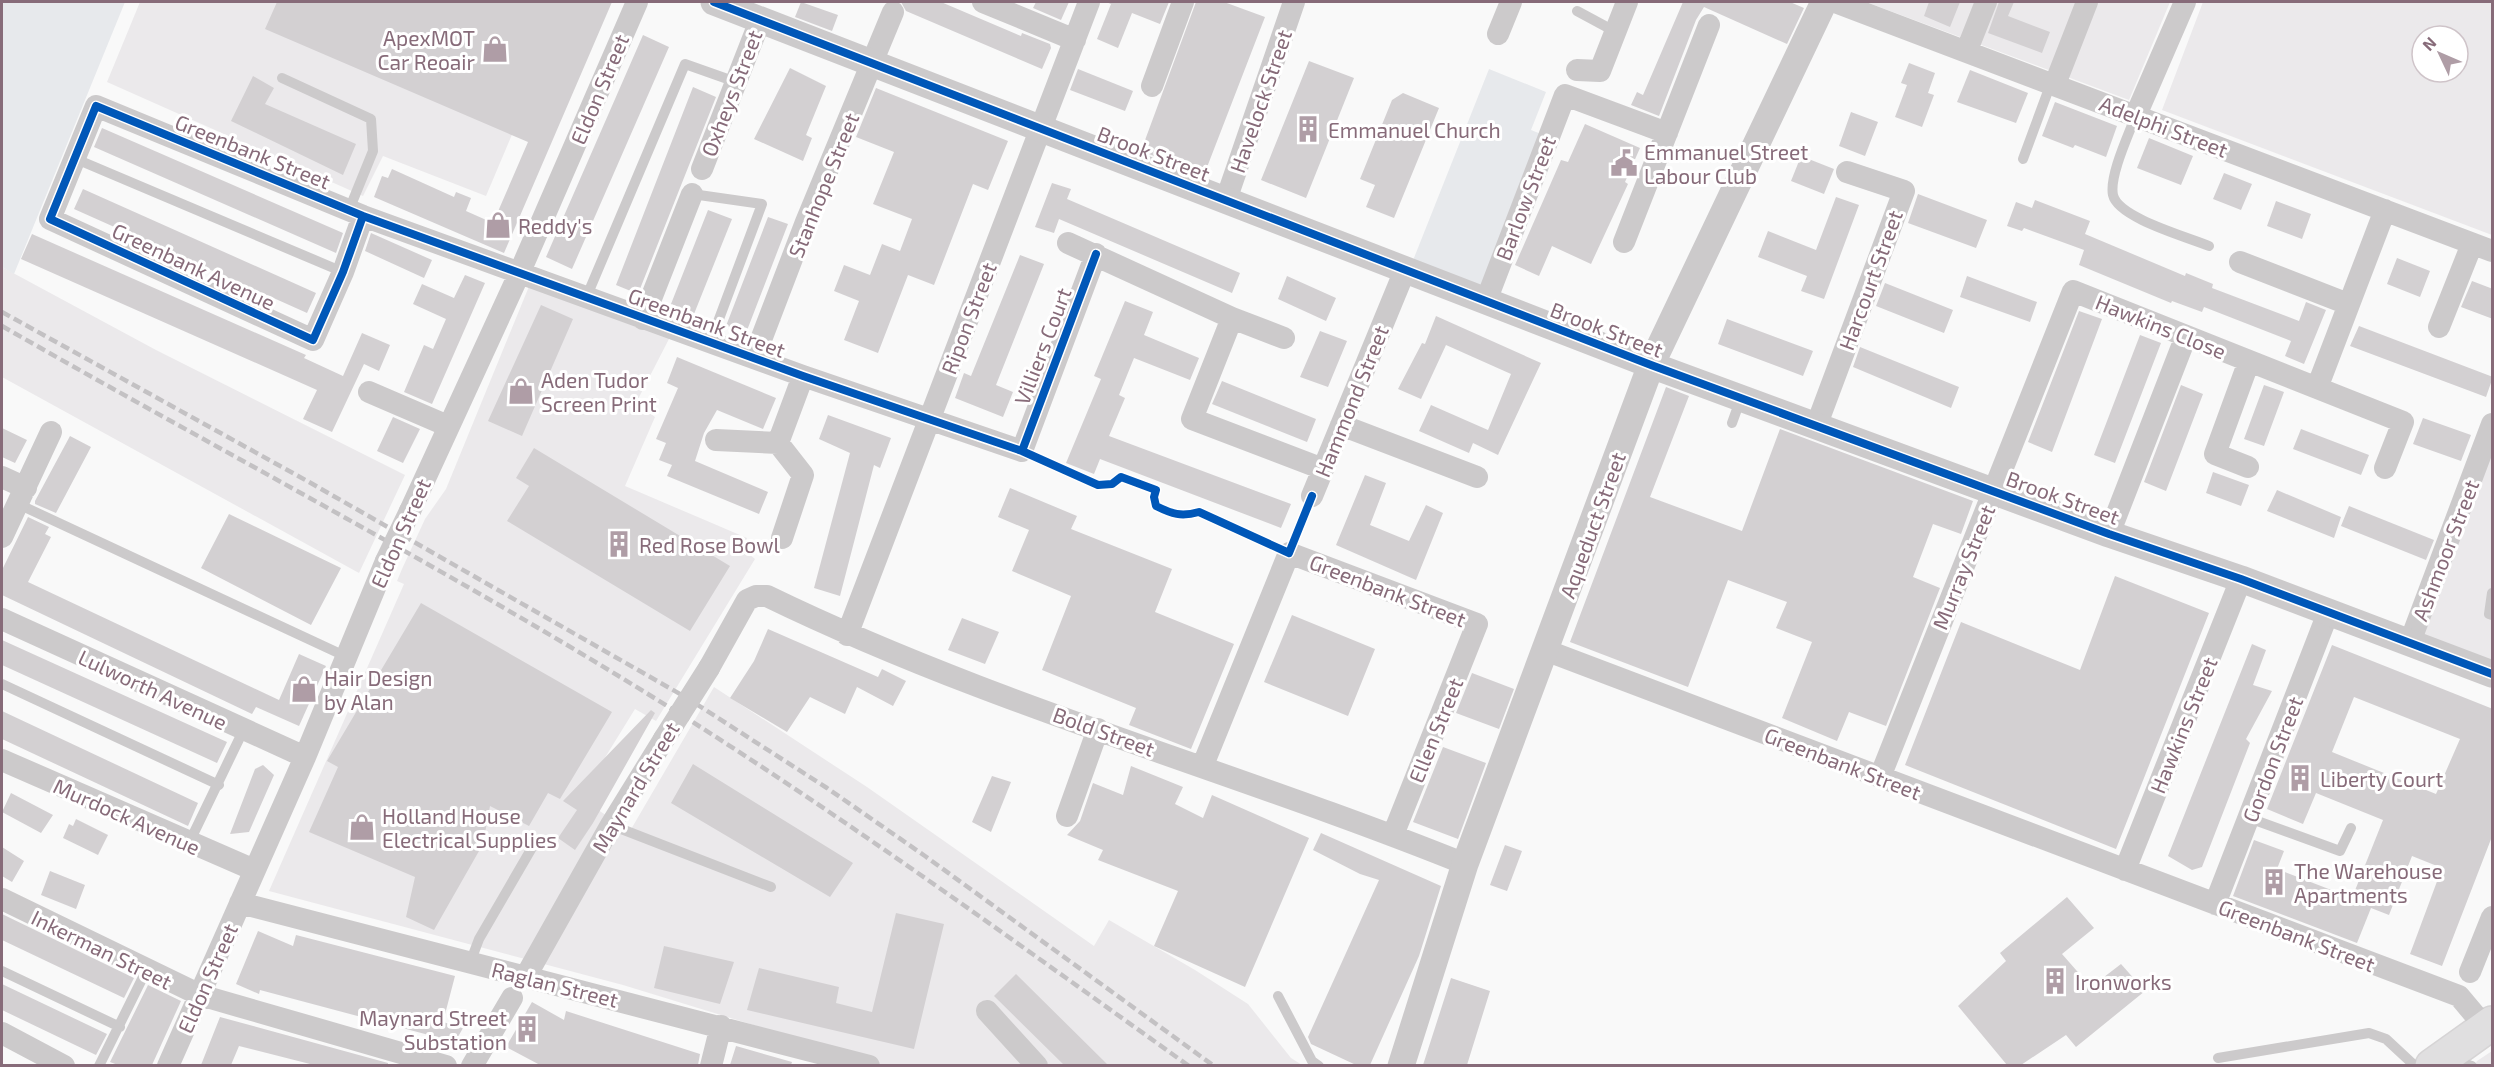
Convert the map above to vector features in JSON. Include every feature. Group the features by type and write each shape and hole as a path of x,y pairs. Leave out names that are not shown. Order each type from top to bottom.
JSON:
{"main road":[{"path":"2441,1063 2489,1025"}],"street":[{"name":"Eldon Street","path":"168,1065 305,757 386,561 519,274 637,2"},
{"name":"Brook Street","path":"714,2 761,18 1651,365 2109,534 2241,579 2493,674"},
{"path":"983,2 1075,40"},
{"name":"Ripon Street","path":"847,635 1089,2"},
{"path":"1152,86 1183,2"},
{"name":"Havelock Street","path":"1226,200 1294,2"},
{"path":"1498,34 1511,2"},
{"path":"1577,70 1600,71 1627,2"},
{"name":"Aqueduct Street","path":"1401,1065 1465,864 1651,365 1824,2"},
{"name":"Adelphi Street","path":"1835,2 1967,50 2482,248"},
{"path":"1967,50 1986,2"},
{"path":"2053,83 2087,2"},
{"path":"2136,115 2185,2"},
{"name":"Stanhope Street","path":"754,358 806,222 893,12"},
{"name":"Oxheys Street","path":"702,169 761,18"},
{"path":"1624,242 1709,25"},
{"name":"Barlow Street","path":"1485,301 1565,94 1667,133"},
{"name":"Greenbank Street","path":"96,106 356,213 519,274 1022,452"},
{"name":"Greenbank Avenue","path":"96,106 50,219 313,340 343,272 356,213"},
{"name":"Harcourt Street","path":"1816,424 1904,191 1847,172"},
{"path":"643,319 692,194"},
{"path":"2385,210 2317,388 2403,422 2385,468"},
{"path":"1068,243 1232,318 1284,338"},
{"path":"2439,327 2482,248"},
{"name":"Villiers Court","path":"1022,452 1096,254"},
{"path":"2240,262 2348,304"},
{"name":"Hammond Street","path":"1312,496 1405,270"},
{"name":"Hawkins Close","path":"2073,291 2317,388"},
{"name":"Murray Street","path":"1880,777 2073,291"},
{"path":"1232,318 1192,419 1323,469"},
{"path":"2109,534 2186,336"},
{"name":"Hawkins Close","path":"2248,467 2215,454 2249,361"},
{"path":"778,443 803,376"},
{"path":"369,392 448,426"},
{"name":"Ashmoor Street","path":"2410,642 2493,424"},
{"path":"1341,425 1477,477"},
{"path":"2,537 51,432"},
{"path":"716,440 778,443 803,475 782,538"},
{"path":"2,477 22,496"},
{"name":"Greenbank Street","path":"1203,765 1289,553 1477,624"},
{"name":"Hawkins Street","path":"2125,870 2241,579"},
{"name":"Bold Street","path":"747,600 756,596 767,596 847,635 1098,729 1393,835 1465,864"},
{"name":"Maynard Street","path":"526,976 611,825 709,668 747,600"},
{"name":"Gordon Street","path":"2215,904 2328,613"},
{"name":"Lulworth Avenue","path":"2,619 243,731 305,757"},
{"name":"Ellen Street","path":"1393,835 1477,624"},
{"name":"Greenbank Street","path":"1545,650 2459,996 2489,1025"},
{"path":"1067,816 1098,729"},
{"name":"Murdock Avenue","path":"2,760 254,870"},
{"name":"Inkerman Street","path":"2,899 146,971 200,995 446,1065"},
{"name":"Raglan Street","path":"240,903 869,1065"},
{"path":"2470,972 2493,917"},
{"path":"472,1065 512,998"},
{"path":"987,1011 1037,1065"},
{"path":"711,1065 721,1026"},
{"path":"2,1033 64,1065"}],"lane":[{"path":"1577,11 1616,32"},
{"path":"586,298 686,64 736,82"},
{"path":"282,78 371,119 373,151 356,213"},
{"path":"2023,159 2053,83"},
{"path":"2136,115 2114,180 2113,196 2131,215 2209,246"},
{"path":"76,159 343,272"},
{"path":"692,194 762,204 710,343"},
{"path":"1732,423 1741,398"},
{"path":"22,496 347,657"},
{"path":"2493,593 2490,614 2493,615"},
{"path":"2,684 219,785"},
{"path":"189,843 219,785 243,731"},
{"path":"2249,818 2340,851 2351,828"},
{"path":"611,825 771,886"},
{"path":"470,963 479,939 533,846"},
{"path":"2,971 120,1027"},
{"path":"99,1065 146,971"},
{"path":"1278,996 1312,1061 1319,1065"},
{"path":"2218,1058 2368,1033 2441,1063"}],"shaded area":[{"path":"2,2 125,2 14,274 2,267"},
{"path":"140,2 568,2 486,196 383,156 363,196 107,82"},
{"path":"1866,2 2170,2 2129,100"},
{"path":"2203,2 2492,2 2492,235 2162,110"},
{"path":"1489,69 1546,92 1531,130 1546,136 1482,296 1410,268"},
{"path":"2,267 156,350 405,475 359,573 2,377"},
{"path":"530,284 670,337 636,403 655,417 625,486 747,538 744,550 755,559 656,721 635,709 580,798 630,831 714,687 867,787 1094,946 1109,920 1248,1004 1291,1058 1302,1065 884,1065 623,985 269,891 404,584 397,581 402,569 425,519 446,489"},
{"path":"2492,434 2492,663 2421,635"},
{"path":"2492,1051 2492,1065 2474,1066 2477,1061"}],"building":[{"path":"277,2 612,2 504,253 374,197 382,176 388,178 392,169 454,197 456,192 471,198 466,211 493,223 528,142 265,29"},
{"path":"801,2 838,15 832,31 795,17"},
{"path":"901,2 941,2 1021,36 1022,33 1050,44 1051,48 1042,69 906,11"},
{"path":"1036,2 1069,2 1061,20 1033,8"},
{"path":"1106,2 1169,2 1160,24 1132,13 1118,48 1097,39 1111,4"},
{"path":"1196,2 1224,2 1265,17 1204,175 1141,151"},
{"path":"1683,2 1790,2 1804,8 1787,44 1704,7 1696,20 1659,116 1631,105 1637,92 1643,95"},
{"path":"1929,2 1960,2 1950,27 1924,16"},
{"path":"1999,2 2014,2 2008,16 2050,32 2042,53 1988,33"},
{"path":"643,35 669,47 572,269 546,257"},
{"name":"Emmanuel Church","path":"1309,61 1354,78 1306,198 1261,180"},
{"path":"1909,63 1935,73 1928,93 1934,95 1922,127 1895,117 1907,85 1901,83"},
{"path":"790,68 826,86 806,135 812,138 803,161 754,139"},
{"path":"1078,69 1133,91 1125,111 1070,90"},
{"path":"1970,70 2028,93 2016,123 1957,102"},
{"path":"253,76 274,88 265,104 356,144 343,175 231,121"},
{"path":"693,87 716,97 638,294 616,285"},
{"path":"876,88 1008,141 988,190 973,184 934,285 908,275 878,353 844,340 859,301 834,291 844,265 870,275 882,244 900,251 912,219 873,204 894,152 856,137"},
{"path":"1403,93 1439,108 1394,218 1366,207 1375,185 1360,179 1392,100"},
{"path":"2055,102 2117,126 2106,157 2042,136"},
{"path":"1851,112 1878,122 1865,156 1839,146"},
{"path":"1585,124 1640,148 1625,182 1628,184 1591,264 1552,246 1539,276 1515,265 1561,160 1568,162"},
{"path":"102,128 343,233 336,253 94,147"},
{"path":"2149,138 2193,156 2181,185 2137,168"},
{"path":"1801,156 1834,169 1824,194 1791,181"},
{"path":"2224,173 2252,184 2241,210 2213,199"},
{"path":"1052,183 1071,189 1067,199 1240,273 1232,293 1059,219 1054,233 1035,227"},
{"path":"83,189 316,293 307,313 74,209"},
{"path":"1918,194 1987,220 1976,248 1908,223"},
{"path":"1836,197 1859,205 1824,299 1801,291 1807,276 1758,257 1768,231 1816,250"},
{"path":"2035,200 2090,221 2085,234 2185,276 2186,273 2213,284 2212,288 2299,321 2306,302 2326,310 2304,364 2285,356 2291,341 2204,307 2202,312 2172,301 2171,303 2079,265 2084,250 2024,228 2022,231 2007,226 2016,202 2032,208"},
{"path":"2276,201 2311,214 2302,239 2267,226"},
{"path":"708,210 732,219 694,314 671,304"},
{"path":"768,217 788,224 746,333 726,326"},
{"path":"371,233 432,260 424,278 365,251"},
{"path":"32,234 306,355 304,358 343,376 362,333 390,345 379,371 364,364 332,432 303,419 317,390 21,259"},
{"path":"1020,255 1044,264 996,385 1013,392 1003,417 955,398 964,373 971,376"},
{"path":"2397,258 2430,271 2420,297 2387,284"},
{"path":"465,275 485,283 432,404 404,392 424,345 433,349 446,319 413,304 422,284 454,298"},
{"path":"1287,276 1336,298 1326,321 1278,299"},
{"path":"1967,276 2037,302 2030,322 1960,297"},
{"path":"2472,281 2493,289 2493,319 2461,307"},
{"path":"1885,283 1953,310 1944,333 1876,306"},
{"path":"1125,301 1153,312 1144,335 1199,358 1190,380 1134,358 1119,395 1125,398 1109,436 1291,504 1281,528 1100,459 1094,474 1066,463 1101,379 1094,376"},
{"name":"Aden Tudor Screen Print","path":"541,305 573,319 522,436 488,421"},
{"path":"2079,311 2102,319 2052,452 2028,442"},
{"path":"1436,316 1541,363 1498,455 1473,443 1469,453 1419,431 1431,405 1488,430 1511,374 1446,345 1421,399 1398,389 1422,343 1425,344"},
{"path":"1727,319 1813,351 1803,376 1718,344"},
{"path":"2359,326 2493,377 2486,397 2350,346"},
{"path":"1320,331 1347,341 1328,387 1300,377"},
{"path":"2140,335 2161,343 2115,463 2094,455"},
{"path":"1860,347 1959,387 1951,408 1853,367"},
{"path":"677,357 776,398 763,429 717,410 704,433 695,461 768,492 759,514 667,476 672,465 659,460 666,443 656,439 678,388 667,383"},
{"path":"1222,381 1316,419 1307,442 1212,404"},
{"path":"2181,385 2203,394 2166,491 2144,482"},
{"path":"2264,385 2284,392 2264,446 2244,439"},
{"path":"1666,387 1689,396 1650,497 1742,531 1780,429 1973,501 1961,534 1933,524 1913,577 1940,588 1886,726 1849,712 1837,741 1782,718 1812,642 1776,628 1787,602 1728,580 1688,687 1570,642"},
{"path":"828,415 891,438 880,468 874,465 840,596 814,588 850,453 819,439"},
{"path":"393,417 420,429 403,463 377,451"},
{"path":"2423,418 2471,435 2461,461 2413,444"},
{"path":"2,428 27,440 15,463 2,457"},
{"path":"2301,429 2369,455 2361,475 2293,449"},
{"path":"70,436 91,447 56,513 35,504 35,501"},
{"name":"Red Rose Bowl","path":"534,448 730,566 690,631 507,521 529,486 516,478"},
{"path":"2213,472 2249,485 2241,506 2206,493"},
{"path":"1365,475 1386,483 1370,525 1409,541 1426,505 1443,513 1416,580 1336,545"},
{"path":"1010,488 1077,516 1071,529 1172,569 1155,612 1234,644 1191,749 1129,725 1136,708 1042,670 1071,596 1012,571 1029,530 998,517"},
{"path":"2277,490 2341,517 2334,538 2267,511"},
{"path":"2349,506 2434,540 2426,560 2341,526"},
{"path":"229,514 341,568 311,625 201,568"},
{"path":"28,517 49,527 45,534 51,537 28,582 279,700 299,654 326,666 299,726 256,707 252,714 2,595 2,570"},
{"path":"2115,576 2209,613 2116,849 1905,765 1961,622 2080,670"},
{"path":"421,603 612,712 560,799 548,793 529,826 490,806 483,844 434,930 406,917 415,877 309,832 338,767 327,761"},
{"path":"1292,615 1375,649 1348,716 1264,682"},
{"path":"962,618 999,632 985,664 948,650"},
{"path":"768,629 878,677 882,669 906,681 893,706 857,687 845,714 810,697 787,732 730,698 754,661"},
{"path":"2,640 227,742 217,763 2,665"},
{"path":"2252,644 2266,650 2253,685 2272,691 2246,739 2250,743 2202,867 2192,870 2168,856"},
{"path":"2332,645 2493,709 2493,834 2442,966 2410,954 2442,868 2412,856 2389,915 2371,908 2357,943 2233,896 2254,840 2284,851 2277,869 2352,898 2383,820 2316,793 2303,824 2267,809","holes":["2354,697 2460,739 2436,794 2332,752"]},
{"path":"1472,673 1514,689 1499,729 1456,713"},
{"path":"651,710 655,713 593,823 575,850 558,838 577,810 563,801"},
{"path":"2,711 198,803 188,826 2,739"},
{"path":"1443,747 1486,763 1458,839 1413,822"},
{"path":"693,764 853,863 830,897 671,803"},
{"path":"263,765 274,775 249,832 230,834 255,769"},
{"path":"1131,766 1183,787 1175,804 1203,818 1212,795 1309,838 1245,987 1154,946 1178,891 1098,860 1103,850 1067,835 1080,821 1093,783 1123,795"},
{"path":"992,776 1011,782 991,832 972,822"},
{"path":"11,793 53,815 41,833 2,812"},
{"path":"76,819 108,835 98,855 63,838 69,824 73,826"},
{"path":"1321,833 1441,886 1419,956 1370,1065 1356,1065 1311,1044 1308,1037 1379,880 1360,874 1313,850"},
{"path":"1505,845 1522,851 1507,891 1490,885"},
{"path":"2,847 24,861 12,882 2,876"},
{"path":"50,871 85,885 76,909 41,895"},
{"name":"Ironworks","path":"2067,897 2094,928 2062,954 2091,987 2121,964 2145,991 2076,1047 2066,1035 2021,1065 2007,1065 1958,1006 2006,961 2000,953"},
{"path":"896,913 944,924 914,1049 747,1010 759,968 839,987 836,1003 872,1012"},
{"path":"2,914 134,978 124,998 2,940"},
{"path":"258,931 293,946 296,935 455,976 443,1022 463,1028 455,1042 260,990 259,994 236,984"},
{"path":"664,946 734,962 720,1004 654,988"},
{"path":"1016,974 1108,1065 1064,1065 994,996"},
{"path":"1451,978 1490,991 1467,1065 1423,1065"},
{"path":"2,984 107,1034 96,1055 2,1010"},
{"path":"148,985 181,1001 152,1065 118,1065 110,1062"},
{"path":"532,1002 564,1020 566,1011 700,1054 698,1065 540,1065 506,1047"},
{"path":"220,1017 388,1063 388,1065 314,1065 239,1046 231,1065 201,1065"},
{"path":"736,1046 792,1062 791,1065 730,1065"}],"railway":[{"path":"2,312 309,482 687,698 827,788 925,856 1214,1066"},
{"path":"2,326 428,564 680,714 873,842 1189,1066"}],"cycle path":[{"path":"714,2 1651,365 2109,534 2241,579 2492,674"},
{"path":"363,216 343,272 313,340 50,219 96,106 363,216 803,376 1022,451 1098,485 1112,484 1121,477 1156,490 1154,497 1156,506 1162,509 1182,514 1199,512 1289,553 1312,496"},
{"path":"1022,451 1096,254"}],"place":[{"name":"ApexMOT Car Reoair","path":"495,49"},
{"name":"Emmanuel Church","path":"1308,129"},
{"name":"Emmanuel Street Labour Club","path":"1624,163"},
{"name":"Reddy's","path":"498,225"},
{"name":"Aden Tudor Screen Print","path":"521,391"},
{"name":"Red Rose Bowl","path":"619,544"},
{"name":"Hair Design by Alan","path":"304,689"},
{"name":"Liberty Court","path":"2300,778"},
{"name":"Holland House Electrical Supplies","path":"362,827"},
{"name":"The Warehouse Apartments","path":"2274,882"},
{"name":"Ironworks","path":"2055,981"},
{"name":"Maynard Street Substation","path":"527,1029"}]}
